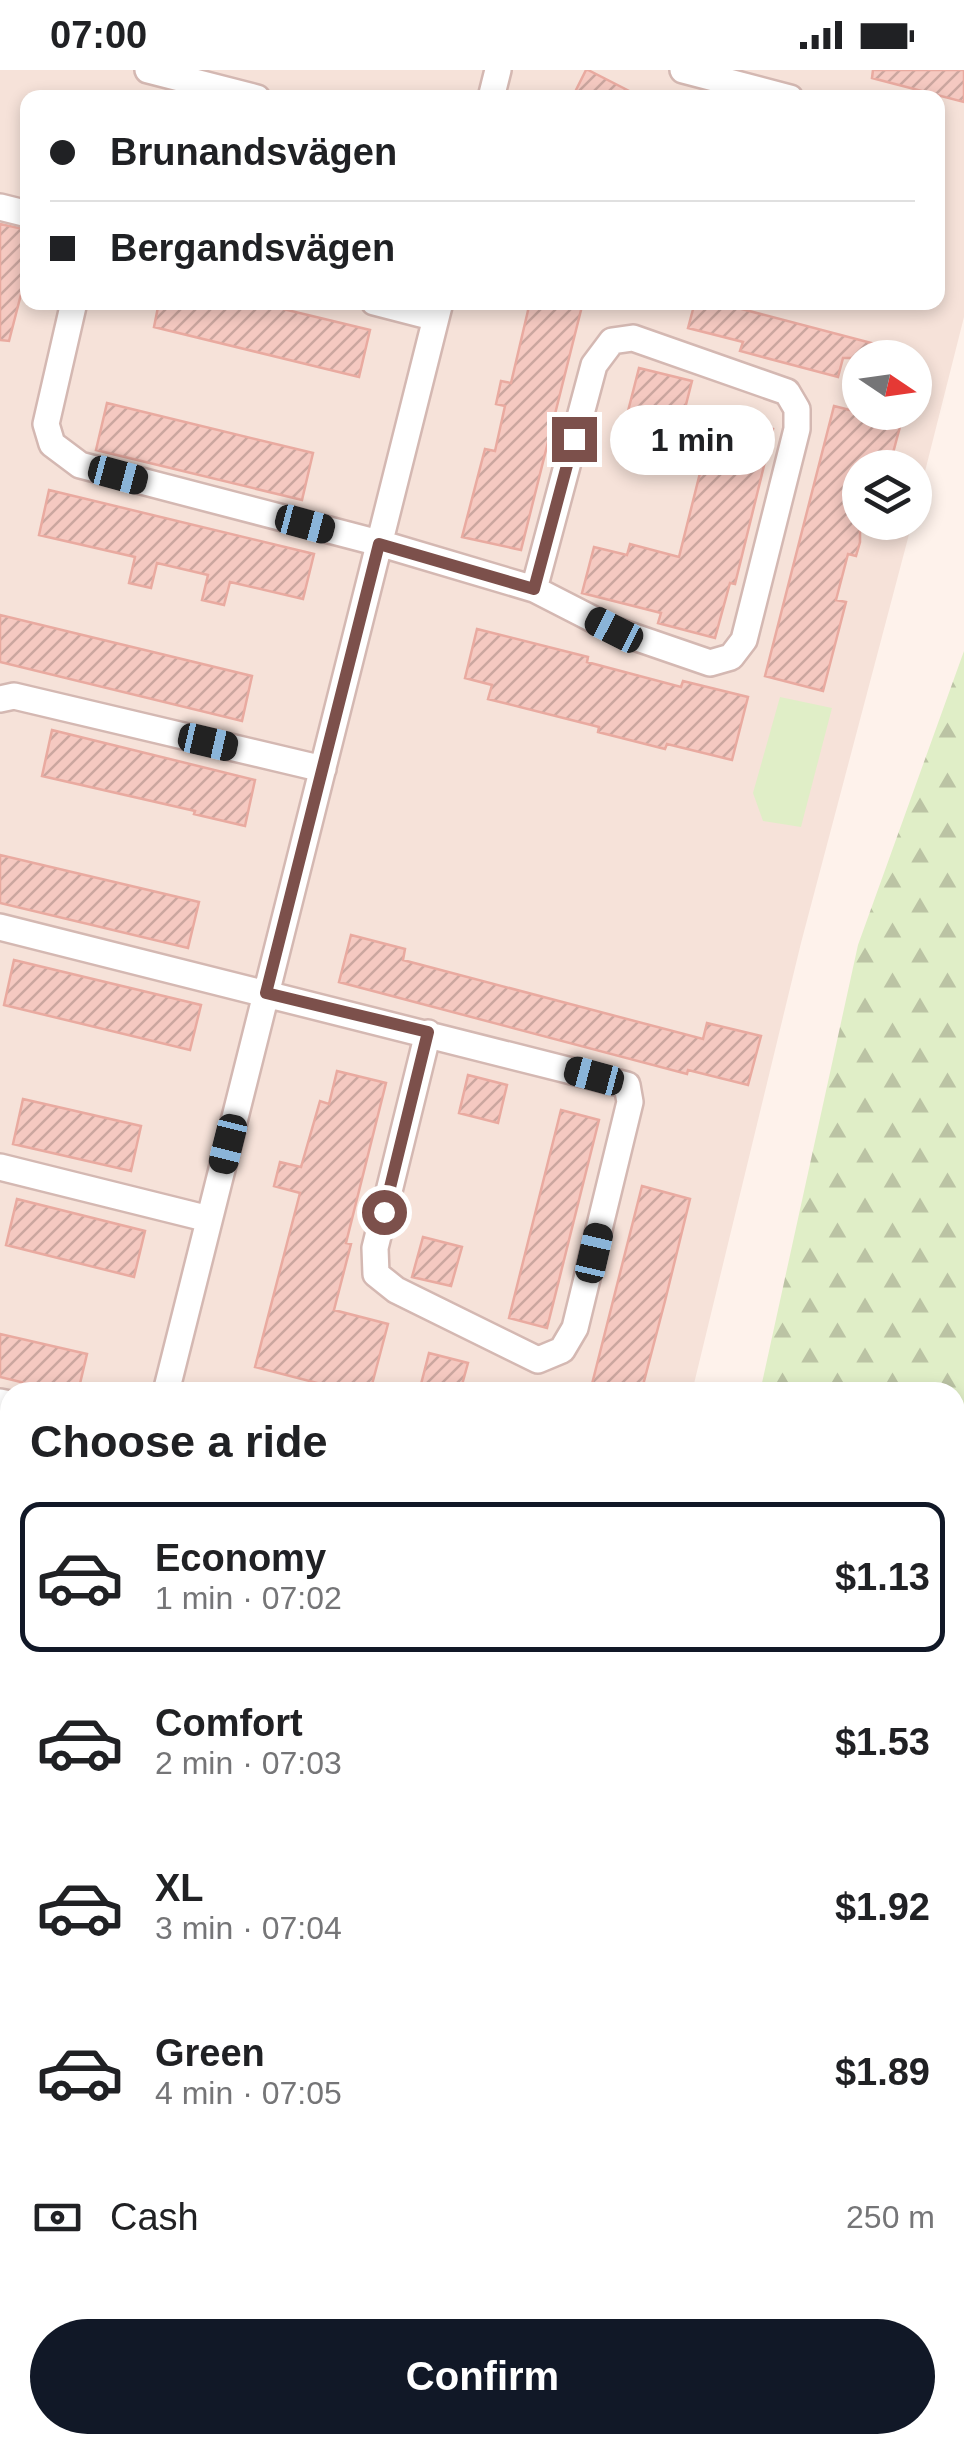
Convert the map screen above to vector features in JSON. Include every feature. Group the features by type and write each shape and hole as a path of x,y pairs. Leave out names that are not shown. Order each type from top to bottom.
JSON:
{"street":[{"path":"148,70 226,90"},
{"path":"683,70 759,90"},
{"path":"72,310 46,424 52,444 80,465 534,589 614,630 710,663 731,657 744,640 798,429 797,408 787,392 633,338 612,341 594,364 534,589"},
{"path":"168,1382 438,310"},
{"path":"0,699 14,696 323,769"},
{"path":"0,926 428,1032 627,1085 630,1102 575,1328 562,1350 538,1360 396,1290 376,1274 375,1248 428,1032"},
{"path":"0,1167 209,1220"}],"shaded area":[{"path":"0,70 964,70 964,317 930,450 842,450 842,540 908,540 801,943 694,1382 0,1382"}],"green space":[{"path":"964,651 964,1382 762,1382 858,945"},
{"path":"780,697 832,708 801,827 763,821 753,793"}],"building":[{"path":"588,70 627,90 576,90"},
{"path":"873,70 964,70 964,102 945,97 945,90 918,90 872,78"},
{"path":"0,224 20,228 20,298 9,341 0,340"},
{"path":"157,310 287,310 370,330 359,377 154,327"},
{"path":"528,310 581,310 521,550 462,537 485,449 495,451 505,406 496,404 501,381 511,383"},
{"path":"693,310 746,310 860,340 842,340 838,377 740,351 743,342 688,328"},
{"path":"639,368 692,381 679,432 626,419"},
{"path":"107,403 313,453 302,500 96,450"},
{"path":"834,406 842,408 842,430 899,430 894,450 842,450 842,540 860,542 856,556 848,554 836,600 846,602 823,691 765,676"},
{"path":"732,418 773,429 735,584 730,583 715,638 658,623 661,613 582,593 594,547 627,555 630,544 679,557 710,433 727,437"},
{"path":"49,490 314,554 303,599 230,582 224,605 202,600 208,575 157,563 151,588 129,583 135,557 39,535"},
{"path":"0,615 252,676 242,721 0,662"},
{"path":"477,629 588,657 587,662 681,687 683,681 748,697 732,760 667,744 665,749 598,732 599,727 488,699 492,685 465,678"},
{"path":"52,730 255,780 245,826 42,776"},
{"path":"0,855 199,902 188,948 0,903"},
{"path":"351,935 405,949 403,960 703,1039 707,1023 761,1036 748,1085 688,1070 687,1074 339,982"},
{"path":"14,960 201,1005 190,1050 4,1005"},
{"path":"337,1071 386,1083 346,1243 351,1244 334,1310 388,1324 373,1382 313,1382 255,1367 300,1193 274,1186 280,1162 301,1167 320,1101 329,1104"},
{"path":"468,1075 507,1085 498,1123 459,1113"},
{"path":"23,1099 141,1126 131,1171 13,1144"},
{"path":"561,1110 599,1120 547,1328 509,1318"},
{"path":"642,1186 690,1199 644,1382 593,1382"},
{"path":"17,1199 145,1231 134,1277 6,1245"},
{"path":"423,1237 462,1247 451,1286 412,1277"},
{"path":"0,1334 87,1354 80,1382 21,1382 0,1377"},
{"path":"429,1353 468,1363 463,1382 422,1382"}],"route":[{"path":"384,1212 428,1032 266,993 379,544 534,589 574,439"}]}
